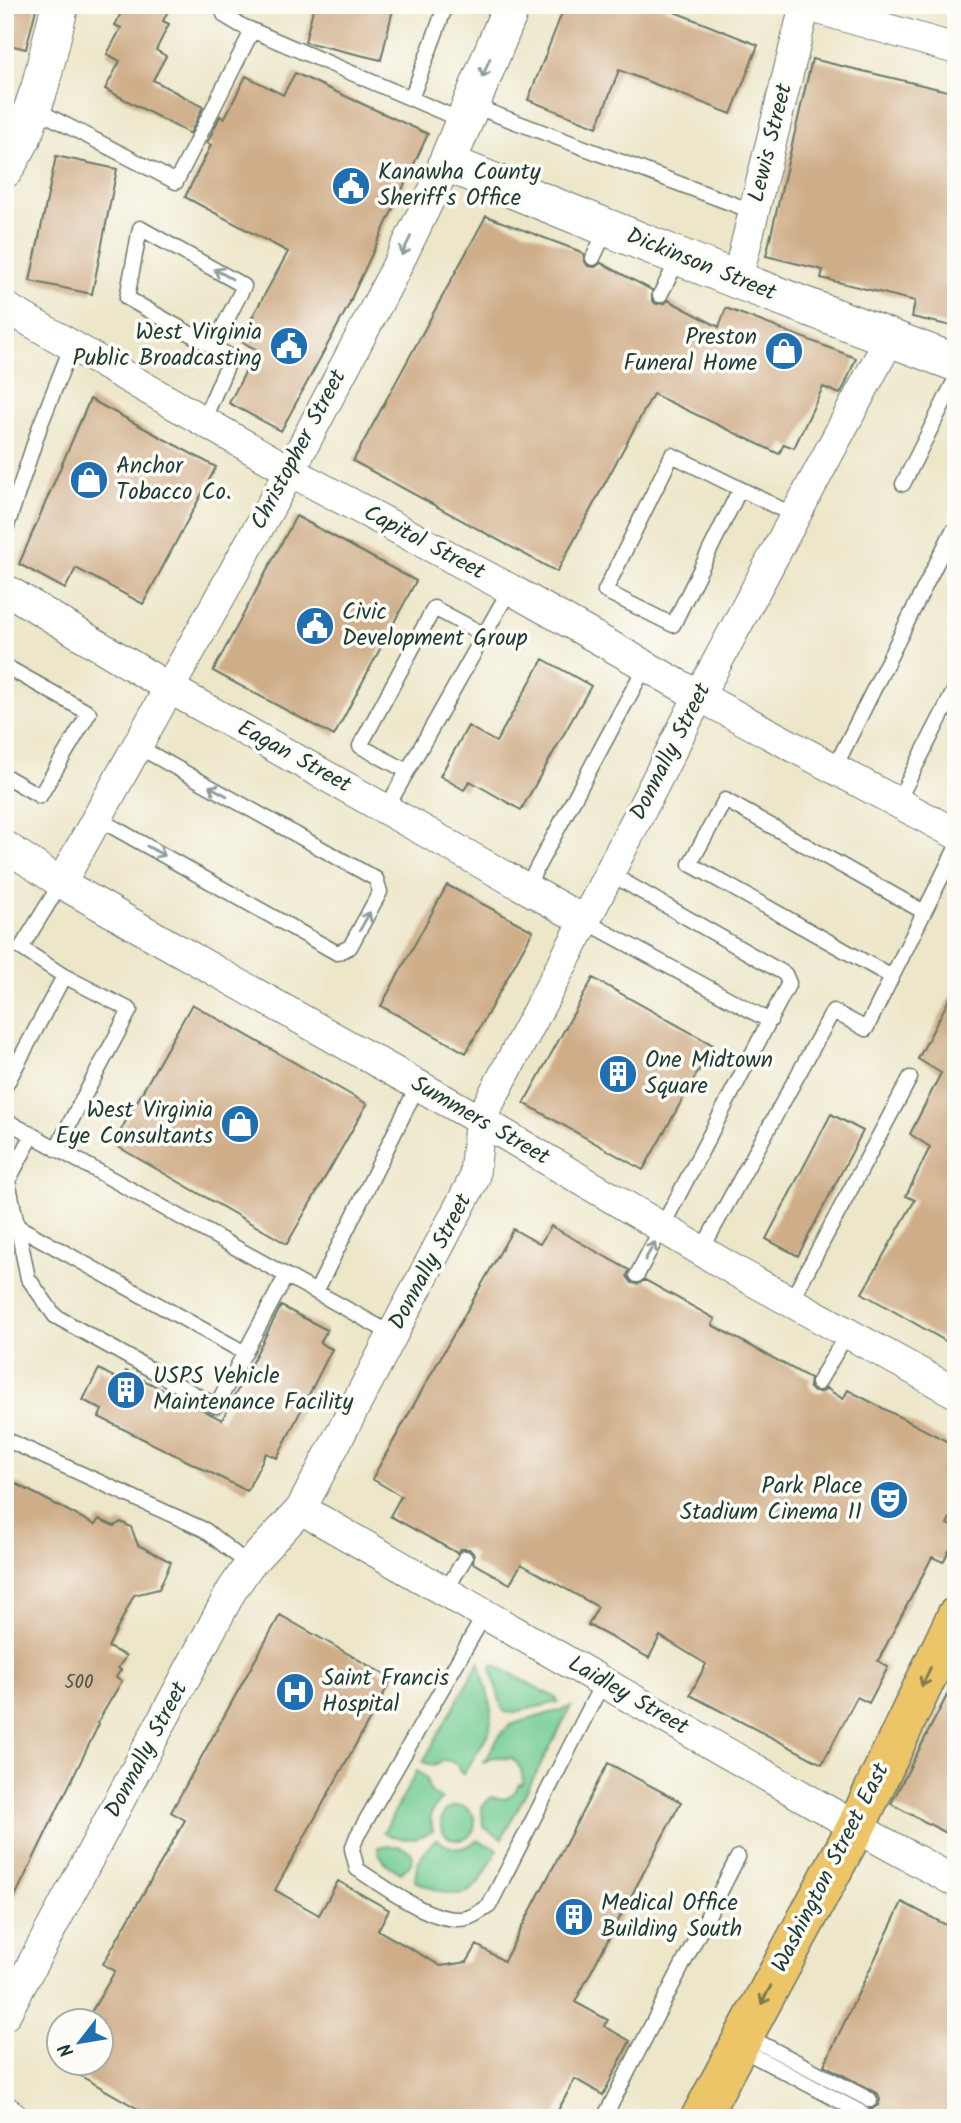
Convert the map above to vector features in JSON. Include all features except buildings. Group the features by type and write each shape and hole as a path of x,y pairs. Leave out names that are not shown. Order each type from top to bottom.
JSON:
{"main road":[{"name":"Washington Street East","path":"700,2118 856,1827 956,1616"}],"street":[{"path":"5,170 22,139 33,108 60,5"},
{"name":"Christopher Street","path":"61,883 290,471 391,278 447,163 512,5"},
{"path":"805,5 956,49"},
{"name":"Lewis Street","path":"737,280 805,5"},
{"name":"Dickinson Street","path":"447,163 600,243 680,257 956,363"},
{"name":"Capitol Street","path":"5,307 290,471 956,834"},
{"name":"Donnally Street","path":"5,2015 232,1590 249,1565 301,1509 474,1179 480,1120 610,873 699,696 890,338"},
{"name":"Eagan Street","path":"5,589 169,688 585,921"},
{"name":"Summers Street","path":"5,846 61,883 480,1120 701,1251 956,1393"},
{"name":"Laidley Street","path":"301,1509 956,1882"}],"lane":[{"path":"220,5 225,16 240,26 411,99 467,114 754,212"},
{"path":"411,99 446,5"},
{"path":"33,108 176,182 252,31"},
{"path":"203,421 231,357 213,347 127,298 140,228 244,286 213,347"},
{"path":"660,295 680,257"},
{"path":"5,532 40,426 72,345"},
{"path":"903,484 956,378"},
{"path":"740,489 673,625 605,591 672,455 795,516"},
{"path":"834,769 952,531"},
{"path":"386,809 510,589"},
{"path":"407,771 360,746 434,608 483,634"},
{"path":"526,888 646,665"},
{"path":"5,666 89,713 40,796 5,776"},
{"path":"897,803 956,688"},
{"path":"97,818 337,953 351,947 380,892 376,879 137,746"},
{"path":"892,977 690,864 725,800 924,912"},
{"path":"701,1251 833,1011 866,1029 956,848"},
{"path":"610,873 785,974 789,984 637,1275"},
{"path":"56,1149 130,1010 64,976 21,948 61,883"},
{"path":"585,921 769,1021"},
{"path":"5,1087 64,976"},
{"path":"791,1301 910,1078"},
{"path":"316,1292 418,1086"},
{"path":"5,1120 392,1334"},
{"path":"33,1136 8,1181 28,1278 55,1316 216,1406 286,1276"},
{"path":"17,1226 245,1353"},
{"path":"818,1383 848,1332"},
{"path":"5,1438 205,1530 249,1565"},
{"path":"445,1591 465,1558"},
{"path":"485,1614 352,1849 357,1869 403,1898 423,1909 449,1918 468,1918 489,1906 603,1682"},
{"path":"604,2118 738,1857"},
{"path":"741,2041 867,2107"}],"green space":[{"path":"479,1662 491,1710 490,1727 483,1744 463,1774 458,1769 459,1766 450,1761 442,1760 434,1766 423,1762"},
{"path":"493,1664 556,1698 558,1702 505,1712 491,1668"},
{"path":"571,1707 502,1838 483,1827 482,1807 491,1797 505,1799 515,1792 519,1784 523,1784 520,1769 510,1757 495,1757 483,1763 500,1735 510,1725"},
{"path":"417,1771 427,1778 431,1792 442,1799 432,1813 433,1831 408,1839 383,1833"},
{"path":"458,1806 470,1811 475,1823 470,1835 458,1840 446,1835 441,1823 446,1811"},
{"path":"437,1839 457,1848 476,1840 498,1849 474,1887 458,1894 447,1893 415,1881 421,1857"},
{"path":"398,1846 411,1852 413,1858 401,1873 388,1865 378,1853 378,1847"}],"place":[{"name":"Kanawha County Sheriff's Office","path":"351,186"},
{"name":"West Virginia Public Broadcasting","path":"289,346"},
{"name":"Preston Funeral Home","path":"784,351"},
{"name":"Anchor Tobacco Co.","path":"89,480"},
{"name":"Civic Development Group","path":"315,626"},
{"name":"One Midtown Square","path":"618,1074"},
{"name":"West Virginia Eye Consultants","path":"240,1124"},
{"name":"USPS Vehicle Maintenance Facility","path":"126,1390"},
{"name":"Park Place Stadium Cinema 11","path":"889,1500"},
{"name":"Saint Francis Hospital","path":"295,1692"},
{"name":"Medical Office Building South","path":"574,1917"}]}
